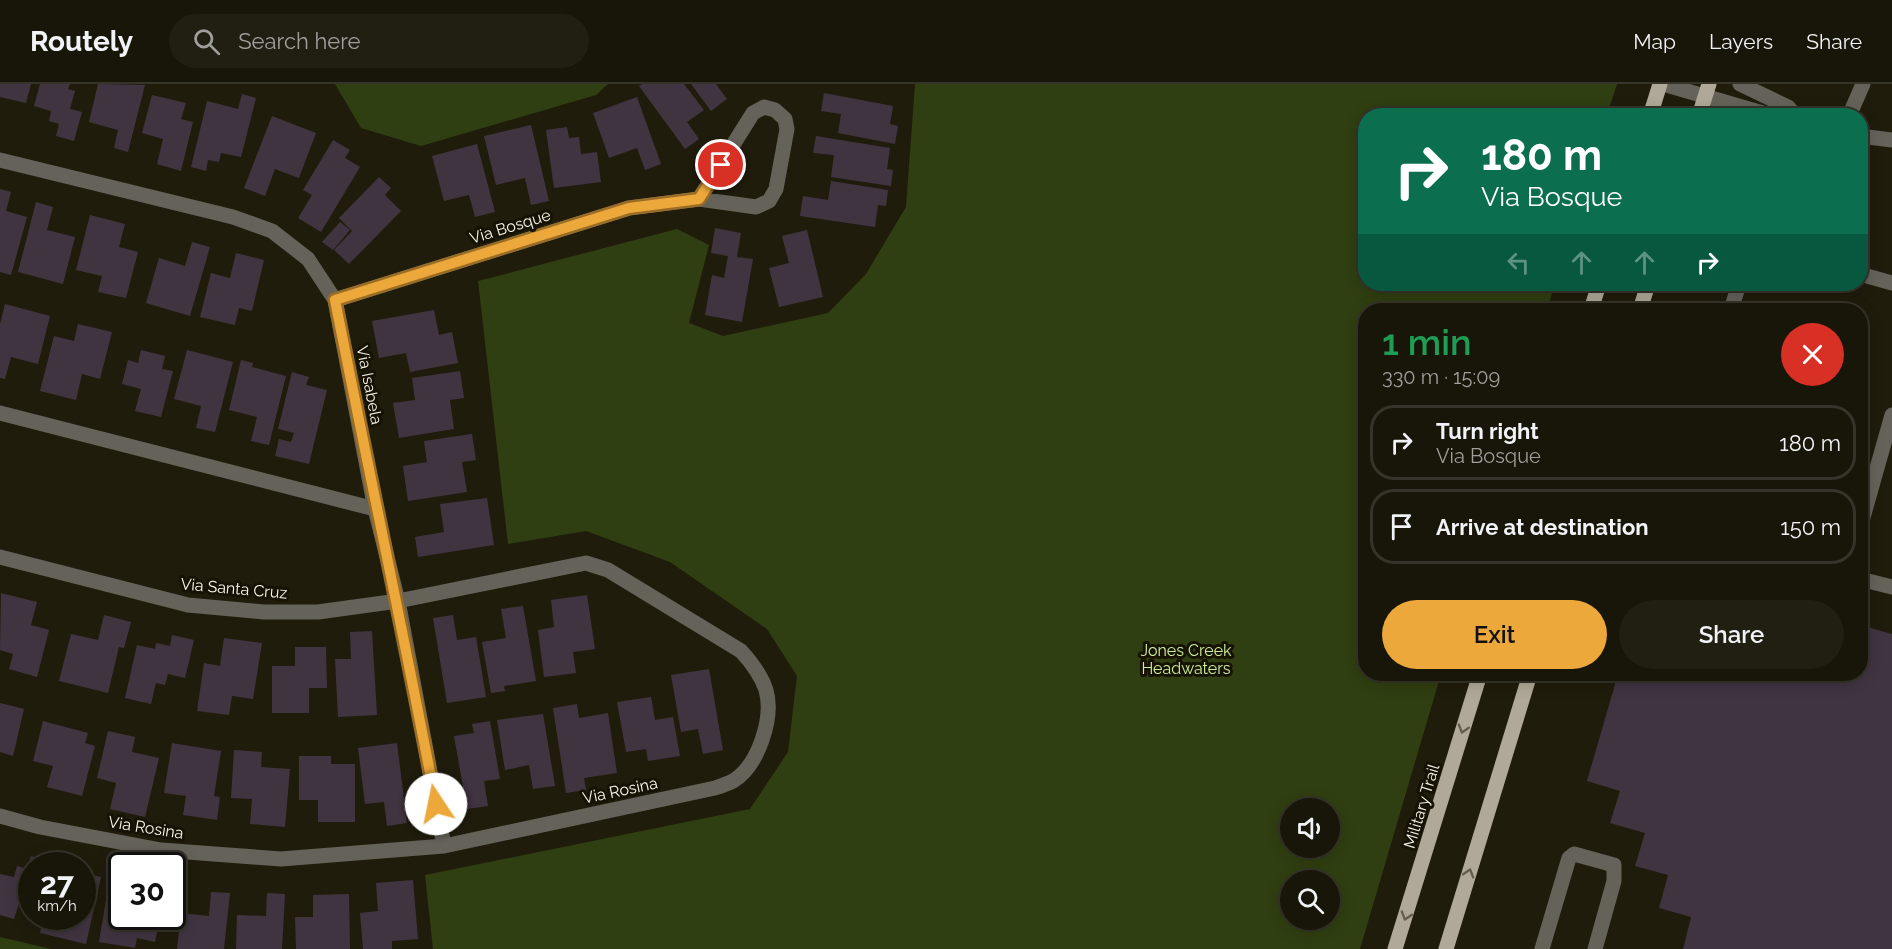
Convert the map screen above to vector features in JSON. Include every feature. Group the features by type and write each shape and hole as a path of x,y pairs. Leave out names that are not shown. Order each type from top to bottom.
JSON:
{"main road":[{"path":"1653,108 1661,84"},
{"path":"1701,108 1707,90"},
{"name":"Military Trail","path":"1395,949 1478,681"},
{"path":"1446,949 1528,681"}],"street":[{"path":"1661,84 1707,90 1753,108"},
{"path":"1740,84 1789,108"},
{"path":"1852,108 1863,84"},
{"name":"Via Bosque","path":"335,300 629,208 699,199 756,207 770,201 778,179 787,129 785,119 775,110 764,107 753,113 699,199"},
{"path":"1868,137 1892,140"},
{"name":"Via Isabela","path":"0,160 232,217 272,231 308,259 335,300 375,509 398,601 444,846"},
{"path":"1868,276 1892,284"},
{"path":"0,413 375,509"},
{"path":"1868,500 1892,415"},
{"name":"Via Santa Cruz","path":"0,557 188,605 264,612 318,612 398,601"},
{"name":"Via Rosina","path":"0,816 40,827 161,850 281,860 444,846 715,788 734,780 757,754 768,721 766,692 755,667 741,651 608,570 586,563 398,601"},
{"path":"1868,581 1892,587"},
{"path":"1542,949 1569,858 1574,854 1614,865 1614,881 1595,949"}],"green space":[{"path":"335,84 608,84 596,95 421,146 361,128"},
{"name":"Jones Creek Headwaters","path":"915,84 1617,84 1609,108 1358,108 1358,291 1553,291 1549,303 1358,303 1358,681 1439,681 1360,949 433,949 425,875 750,809 788,752 797,676 767,629 670,562 586,531 508,544 478,281 677,229 709,245 689,323 723,336 828,313 866,274 906,207"},
{"path":"0,937 51,949 0,949"}],"building":[{"path":"0,84 31,84 26,103 0,97"},
{"path":"40,84 70,84 68,89 75,91 70,109 82,112 74,141 56,136 59,124 49,121 51,111 34,106"},
{"path":"98,84 145,85 128,152 114,148 118,130 89,122"},
{"path":"642,84 684,84 704,110 687,122 699,139 685,149 639,86"},
{"path":"691,84 716,84 727,99 711,111"},
{"path":"824,93 893,106 890,124 898,126 895,144 838,133 841,114 821,111"},
{"path":"242,94 256,98 241,157 221,153 219,162 208,160 206,171 191,167 207,101 238,109"},
{"path":"152,95 186,103 181,119 193,122 181,171 157,164 163,139 142,133"},
{"path":"637,97 661,164 645,170 637,148 609,158 593,113"},
{"path":"272,116 316,133 299,178 275,169 265,196 244,188"},
{"path":"531,125 549,201 531,205 525,178 496,185 484,136"},
{"path":"567,127 569,138 579,137 581,154 597,152 601,182 554,188 546,130"},
{"path":"816,136 890,148 887,169 893,170 891,186 831,177 834,155 813,153"},
{"path":"333,140 350,150 345,158 360,167 321,232 298,218 312,195 303,190"},
{"path":"477,144 495,212 475,217 469,195 444,201 432,156"},
{"path":"379,177 391,188 385,195 401,211 349,264 334,250 352,231 339,218"},
{"path":"831,181 888,190 886,206 878,205 875,227 800,216 803,196 828,200"},
{"path":"0,189 11,192 6,211 27,217 11,275 0,272"},
{"path":"36,202 53,207 47,230 75,237 63,284 18,272"},
{"path":"90,215 125,224 119,247 138,252 126,298 98,292 102,276 76,270"},
{"path":"340,222 350,230 333,250 322,242"},
{"path":"715,228 741,233 737,257 753,259 742,322 705,315 712,275 724,278 728,256 711,253"},
{"path":"807,230 823,297 779,307 769,268 789,263 782,236"},
{"path":"192,242 210,247 190,316 146,303 159,258 185,266"},
{"path":"236,253 264,260 252,311 239,308 235,325 200,317 211,273 230,278"},
{"path":"5,304 50,316 38,364 11,357 5,379 0,378 0,324"},
{"path":"434,310 439,335 452,332 458,363 410,372 406,353 379,358 372,321"},
{"path":"78,324 112,332 100,379 82,374 76,400 40,391 54,336 74,341"},
{"path":"141,350 165,356 162,369 173,371 161,417 135,411 141,389 122,384 128,360 138,363"},
{"path":"187,350 233,362 215,432 196,428 201,406 174,399"},
{"path":"241,360 253,363 252,367 286,376 269,445 251,441 257,417 229,410"},
{"path":"460,371 464,398 450,400 454,429 399,438 393,403 415,400 412,378"},
{"path":"292,372 309,377 306,385 327,390 309,464 275,456 279,439 291,442 294,433 278,429"},
{"path":"472,434 476,460 462,462 467,492 408,501 403,466 427,462 424,441"},
{"path":"487,498 494,545 418,557 415,537 444,532 440,504"},
{"path":"1,593 37,602 31,625 49,630 37,677 9,669 13,654 0,650"},
{"path":"587,595 595,649 573,652 576,673 544,677 538,630 554,627 551,600"},
{"path":"523,606 536,681 504,686 505,691 491,693 482,642 506,638 501,609"},
{"path":"104,615 131,622 124,648 119,647 108,693 59,681 71,634 98,640"},
{"path":"453,615 457,640 476,637 486,697 447,703 433,618"},
{"path":"1868,627 1892,634 1892,949 1683,949 1691,917 1659,908 1668,875 1635,866 1645,833 1610,823 1620,791 1587,781 1616,681 1868,681"},
{"path":"372,631 377,715 338,717 335,659 351,659 350,632"},
{"path":"172,635 194,640 185,678 168,674 165,685 156,683 151,704 125,698 137,645 155,649 156,643 170,646"},
{"path":"224,638 262,643 253,699 232,696 229,715 197,711 204,663 220,666"},
{"path":"295,647 326,647 327,688 309,688 309,713 272,713 272,666 295,666"},
{"path":"709,669 723,750 703,754 698,729 681,732 671,675"},
{"path":"651,697 655,720 673,717 680,756 648,761 646,749 626,752 617,702"},
{"path":"0,703 24,709 13,756 0,752"},
{"path":"577,704 579,718 608,713 617,773 584,778 586,790 566,793 553,708"},
{"path":"543,714 555,786 533,789 529,765 505,770 497,720"},
{"path":"43,721 88,733 85,743 95,746 82,796 47,787 53,766 33,761"},
{"path":"490,721 500,779 484,781 488,806 467,809 454,736 474,733 472,724"},
{"path":"108,731 135,737 132,752 159,758 145,817 110,809 116,783 97,778"},
{"path":"172,743 221,751 214,796 220,797 217,820 183,815 186,796 164,793"},
{"path":"397,743 407,823 387,826 384,802 365,804 358,748"},
{"path":"234,750 262,752 261,767 290,769 285,827 250,824 252,799 231,798"},
{"path":"299,756 331,756 331,764 355,764 355,822 318,822 318,800 299,800"},
{"path":"17,866 18,906 14,919 0,915 0,874 14,877"},
{"path":"96,876 101,877 96,899"},
{"path":"413,880 418,939 392,941 392,949 363,949 360,913 378,911 376,883"},
{"path":"211,892 230,893 224,949 177,949 179,930 186,930 186,914 209,916"},
{"path":"267,893 285,894 282,949 236,949 237,915 266,916"},
{"path":"349,894 350,949 296,949 295,917 313,917 313,895"},
{"path":"106,900 108,900 108,930 157,930 155,942 137,938 135,948 99,942"},
{"path":"41,930 89,930 86,944 40,933"}],"route":[{"path":"436,804 398,601 375,509 335,300 629,208 699,199 721,165"}]}
